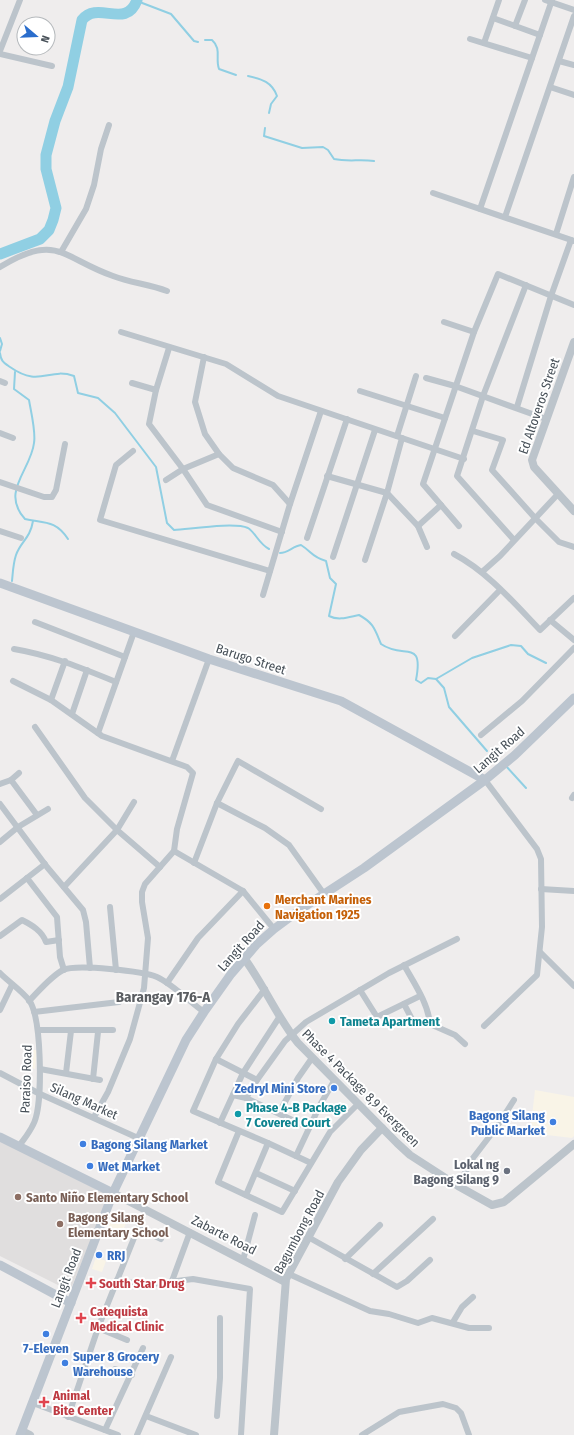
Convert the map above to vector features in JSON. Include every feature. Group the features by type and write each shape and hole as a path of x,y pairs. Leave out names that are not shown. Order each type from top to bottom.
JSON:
{"main road":[{"name":"Barugo Street","path":"0,583 209,659 341,701 486,780"},
{"name":"Langit Road","path":"24,1434 33,1403 113,1193 138,1138 178,1056 204,1012 244,958 274,929 364,868 486,780 515,755 574,698"},
{"name":"Zabarte Road","path":"0,1137 113,1193"},
{"path":"0,1265 71,1303"}],"street":[{"path":"20,0 0,52 52,66"},
{"path":"484,43 499,0"},
{"path":"515,26 525,0"},
{"path":"480,209 540,35 550,1 574,10"},
{"path":"505,217 574,16"},
{"path":"493,18 540,35"},
{"path":"470,38 532,58"},
{"path":"559,61 574,66"},
{"path":"550,87 574,95"},
{"path":"61,252 87,205 94,185 101,149 109,125"},
{"path":"556,234 574,177"},
{"path":"433,193 573,240 551,296 517,407"},
{"path":"0,267 38,249 49,249 61,252 115,277 152,285 167,291"},
{"path":"459,526 424,484 434,448 474,332 498,274 526,284 574,305"},
{"path":"514,540 458,476 483,396 526,284"},
{"path":"444,322 474,332"},
{"path":"122,332 169,348 226,364 278,396 464,459"},
{"name":"Ed Altoveros Street","path":"574,342 535,449 532,464 574,511"},
{"path":"169,348 156,390 149,424 183,469 207,505 282,532"},
{"path":"204,357 195,402 205,434 219,454 234,468 273,485 290,504"},
{"path":"365,560 387,493 406,405 416,376"},
{"path":"426,378 455,386 546,418"},
{"path":"132,383 156,390"},
{"path":"360,391 445,418"},
{"path":"262,595 321,411"},
{"path":"307,538 347,419"},
{"path":"333,557 375,430"},
{"path":"473,431 503,440 492,470 535,518 559,542 574,547"},
{"path":"0,433 12,438"},
{"path":"0,482 48,498 54,494 65,444"},
{"path":"133,451 116,465 100,520 270,570"},
{"path":"166,480 183,469 219,454"},
{"path":"327,476 387,493 418,526 427,547"},
{"path":"482,572 558,494"},
{"path":"418,526 441,505"},
{"path":"0,531 21,538"},
{"path":"454,554 482,572 540,630 574,598"},
{"path":"455,636 500,590"},
{"path":"550,620 574,640"},
{"path":"35,622 125,657"},
{"path":"98,733 134,632"},
{"path":"481,735 522,701 574,648"},
{"path":"14,649 38,653 65,661 116,682"},
{"path":"172,761 209,659"},
{"path":"51,700 65,661"},
{"path":"72,714 87,670"},
{"path":"13,681 51,700 102,736 190,768 193,774 177,829 174,851 145,884 141,895 148,928 146,974 140,1007 130,1039 108,1092 94,1117"},
{"path":"35,727 85,798 117,830 160,867"},
{"path":"194,863 217,804 238,761 321,809"},
{"path":"0,784 11,780 19,773"},
{"path":"11,780 37,815"},
{"path":"484,1026 537,975 542,927 540,890 541,859 537,849 486,780"},
{"path":"64,887 117,830 134,802"},
{"path":"0,804 45,864 83,910 85,916 90,968"},
{"path":"217,804 265,828 289,845 324,894"},
{"path":"0,842 18,827 48,809"},
{"path":"174,851 243,891 274,929"},
{"path":"0,899 45,864"},
{"path":"27,878 56,915 60,957 64,970"},
{"path":"540,890 574,891"},
{"path":"167,983 198,938 243,891"},
{"path":"110,907 116,970"},
{"path":"0,936 22,920 32,924 44,936 46,942 59,940"},
{"path":"246,1098 257,1080 291,1034 306,1022 404,965 457,939"},
{"path":"540,952 574,986"},
{"name":"Phase 4 Package 8,9 Evergreen","path":"244,958 265,989 291,1034 312,1058 410,1154 458,1186 492,1205 504,1202 574,1144"},
{"path":"404,965 429,1014 430,1024 455,1035 465,1044"},
{"path":"29,1000 64,970 78,967 146,974 167,983 204,1012"},
{"name":"Paraiso Road","path":"0,973 29,1000 34,1012 38,1030 40,1069 37,1116 19,1146"},
{"path":"0,1009 12,985"},
{"path":"265,989 238,1024 216,1059 193,1111 311,1163"},
{"path":"360,990 377,1017 420,996"},
{"path":"34,1012 119,1002"},
{"path":"404,1004 414,1023"},
{"path":"220,1123 243,1073 280,1016"},
{"path":"38,1030 98,1032 113,1030"},
{"path":"66,1073 71,1031"},
{"path":"93,1079 98,1032"},
{"path":"279,1114 301,1074 312,1058"},
{"path":"216,1059 257,1080"},
{"path":"40,1069 100,1080"},
{"name":"Silang Market","path":"0,1073 38,1093 138,1138"},
{"path":"296,1156 334,1081"},
{"path":"233,1095 246,1098 309,1128"},
{"path":"458,1186 473,1158 496,1128 514,1100"},
{"path":"239,1131 218,1182 282,1212 330,1132 358,1104"},
{"name":"Bagumbong Road","path":"274,1435 285,1282 338,1182 361,1150 382,1128"},
{"path":"246,1195 268,1143"},
{"path":"256,1173 295,1190"},
{"name":"Zabarte Road","path":"113,1193 285,1282"},
{"path":"244,1260 255,1215"},
{"path":"373,1274 434,1219"},
{"path":"345,1259 380,1225"},
{"path":"68,1417 98,1328 138,1228 161,1239"},
{"path":"172,1281 190,1232"},
{"path":"308,1237 345,1259 400,1287 430,1260"},
{"path":"289,1274 370,1311 389,1314 418,1323 432,1318 453,1322 469,1328 489,1328"},
{"path":"117,1280 144,1285 193,1279 250,1289 242,1435"},
{"path":"453,1322 462,1307 473,1297"},
{"path":"217,1416 220,1378 220,1318"},
{"path":"98,1328 127,1340"},
{"path":"105,1430 132,1375 143,1348"},
{"path":"137,1435 171,1357"},
{"path":"115,1369 132,1375"},
{"path":"33,1403 118,1435"},
{"path":"363,1434 399,1412 443,1404 456,1408 461,1413 469,1435"},
{"path":"146,1416 196,1435"}],"shaded area":[{"path":"29,1050 37,1050 35,1069 26,1066"},
{"name":"Bagong Silang Public Market","path":"535,1090 574,1097 574,1136 572,1138 530,1133"},
{"name":"Bagong Silang Elementary School","path":"0,1141 109,1196 70,1291 0,1256"},
{"path":"111,1217 126,1223 121,1236 106,1231"},
{"path":"96,1257 106,1261 102,1272 92,1269"}],"waterway":[{"path":"0,254 40,239 49,230 53,220 56,208 46,169 46,155 55,121 68,87 82,20 89,15 96,13 126,13 132,9 137,0"},
{"path":"137,1 171,14 194,41 198,42"},
{"path":"205,40 212,40 217,47 219,69 236,75"},
{"path":"248,76 258,78 266,82 275,91 277,96 271,104 269,113"},
{"path":"265,128 264,136 302,148 323,147 328,150 334,159 374,161"},
{"path":"0,338 2,344 0,351"},
{"path":"0,353 2,360 6,364 20,373 29,376 37,377 57,374 74,376 78,393 98,398 115,413 156,467 167,523 174,530 241,526 251,530 262,544 269,549"},
{"path":"15,372 14,389 29,400 34,433 32,453 19,481 15,500 18,509 25,519 54,525 59,528 68,539"},
{"path":"12,581 16,555 20,546 28,536 33,521"},
{"path":"280,553 286,552 301,545 315,556 326,561 330,578 336,584 329,616 348,618 359,615 371,624 381,644 389,648 415,654 418,667 416,680 421,683 428,678 436,679 472,658 511,645 521,646 528,654 546,663"},
{"path":"436,679 444,688 449,707 487,751"},
{"path":"506,766 526,788"}],"place":[{"name":"Merchant Marines Navigation 1925","path":"267,906"},
{"name":"Tameta Apartment","path":"332,1021"},
{"name":"Zedryl Mini Store","path":"334,1088"},
{"name":"Phase 4-B Package 7 Covered Court","path":"238,1114"},
{"name":"Bagong Silang Public Market","path":"553,1122"},
{"name":"Bagong Silang Market","path":"83,1144"},
{"name":"Wet Market","path":"90,1166"},
{"name":"Lokal ng Bagong Silang 9","path":"507,1171"},
{"name":"Santo Niño Elementary School","path":"18,1197"},
{"name":"Bagong Silang Elementary School","path":"60,1224"},
{"name":"RRJ","path":"99,1255"},
{"name":"South Star Drug","path":"91,1283"},
{"name":"Catequista Medical Clinic","path":"81,1318"},
{"name":"7-Eleven","path":"46,1334"},
{"name":"Super 8 Grocery Warehouse","path":"65,1363"},
{"name":"Animal Bite Center","path":"44,1402"}],"district":[{"name":"Barangay 176-A","path":"163,997"}]}
